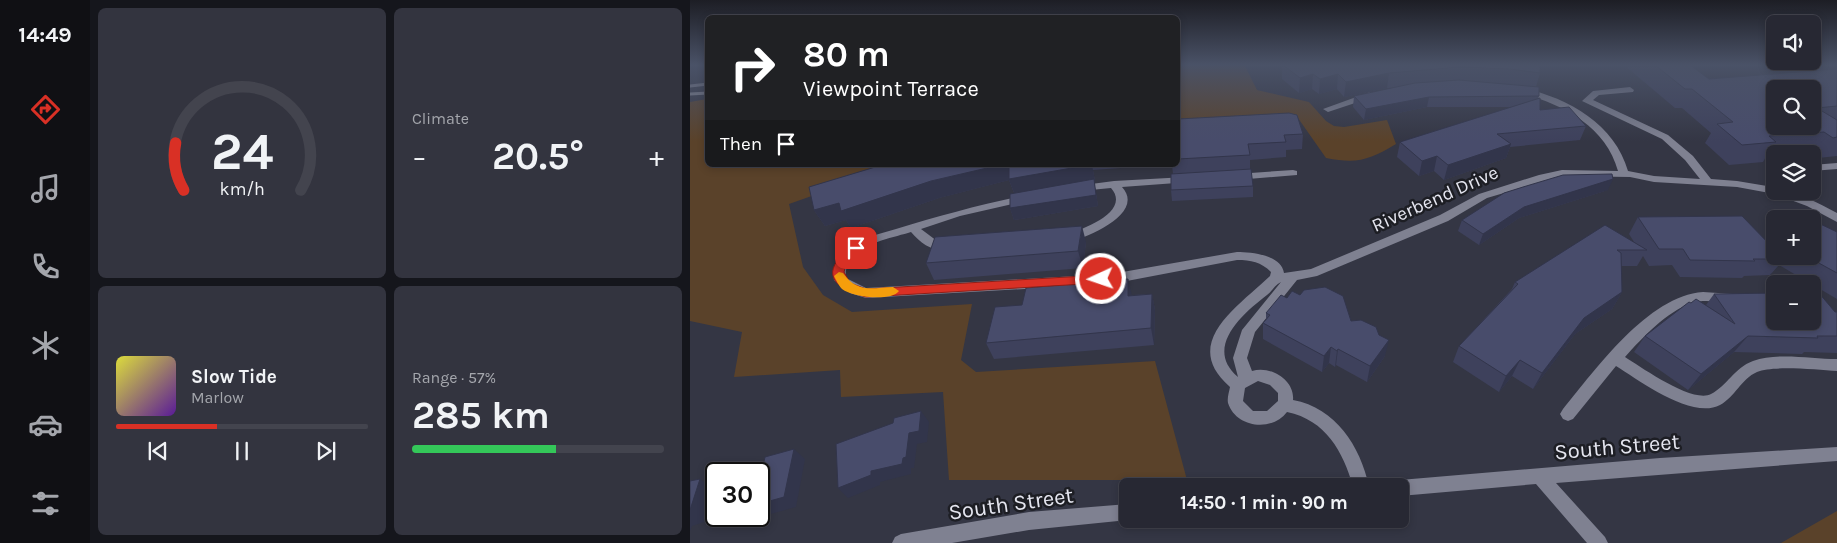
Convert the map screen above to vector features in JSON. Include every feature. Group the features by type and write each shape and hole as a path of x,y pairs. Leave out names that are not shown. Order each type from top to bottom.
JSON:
{"street":[{"path":"1514,90 1544,95 1591,123 1616,149 1622,159 1624,174"},
{"path":"1626,90 1596,93 1586,101 1665,137 1689,158 1708,182"},
{"path":"1328,109 1356,98 1381,93"},
{"path":"1821,167 1837,166"},
{"path":"1223,178 1292,173"},
{"name":"Riverbend Drive","path":"1276,278 1292,278 1313,272 1444,218 1483,196 1543,176 1562,173 1624,174 1654,179 1737,184 1766,189"},
{"path":"1066,190 1096,185 1193,179"},
{"path":"1056,239 1082,236 1109,221 1118,208 1122,197 1119,188 1114,184"},
{"path":"1042,195 982,207 913,226 856,248 841,264 840,280 850,288 866,293 1091,280 1147,274 1237,256 1252,256 1268,262 1278,271 1276,278 1236,314 1224,328 1216,352 1221,371 1226,378 1243,382"},
{"name":"Riverbend Drive","path":"1800,200 1837,218"},
{"path":"913,226 925,241 933,244 962,246"},
{"path":"1243,382 1240,358 1249,330 1292,278"},
{"path":"1568,414 1615,358 1646,328 1678,304 1689,299 1704,297 1741,297"},
{"path":"1615,358 1657,384 1694,401 1705,402 1716,399 1741,374 1757,365 1837,365"},
{"path":"1258,375 1277,380 1284,387 1285,405 1271,417 1252,418 1237,407 1234,396 1243,382 1258,375"},
{"path":"1285,405 1298,406 1311,412 1336,432 1346,445 1358,478"},
{"name":"South Street","path":"1409,487 1837,454"},
{"path":"1539,476 1600,543"},
{"name":"South Street","path":"901,543 1029,521 1119,513"}],"shaded area":[{"path":"1180,90 1258,90 1309,102 1326,121 1334,126 1344,127 1387,120 1396,144 1378,154 1363,159 1337,160 1326,158 1298,118 1240,117 1180,120"},
{"path":"705,99 705,167 906,167 854,181 789,204 803,267 823,295 852,312 972,304 961,360 976,372 1155,361 1186,478 949,480 943,392 841,397 840,370 734,377 742,332 690,321 690,102"},
{"path":"1837,511 1837,543 1781,543"}],"building":[{"path":"1381,90 1539,90 1539,96 1429,97 1366,109 1354,96"},
{"path":"1694,90 1766,90 1766,135 1783,135 1769,136 1776,142 1742,145 1717,124 1733,122"},
{"path":"1821,90 1837,90 1837,106 1821,108"},
{"path":"1540,98 1540,110 1569,107 1586,126 1497,134 1511,144 1448,165 1437,156 1422,161 1400,142"},
{"path":"1821,110 1837,120 1837,137 1833,138 1821,132"},
{"path":"1289,113 1297,115 1303,134 1284,135 1286,142 1248,144 1250,155 1180,159 1180,119"},
{"path":"875,167 991,167 931,181 841,211 839,203 814,210 809,187"},
{"path":"1009,167 1078,167 1009,179"},
{"path":"1251,169 1253,186 1171,190 1171,174"},
{"path":"1612,174 1613,179 1524,207 1483,234 1462,220 1504,193 1523,187 1563,175"},
{"path":"1094,179 1096,195 1010,208 1010,194"},
{"path":"1742,216 1766,241 1766,259 1753,259 1755,261 1690,260 1683,249 1659,249 1638,217"},
{"path":"1821,224 1837,232 1837,273 1821,264"},
{"path":"1605,225 1647,250 1617,250 1621,253 1622,292 1584,318 1542,373 1520,360 1506,376 1459,346 1518,284 1515,282"},
{"path":"1082,226 1078,251 926,263 935,237"},
{"path":"1128,279 1128,296 1152,294 1151,328 986,343 995,307 1022,305 1026,288"},
{"path":"1325,287 1343,296 1351,321 1361,320 1376,327 1379,335 1389,340 1370,366 1331,347 1324,356 1263,323 1270,315 1266,313 1281,295 1287,298 1292,291 1300,295 1304,290"},
{"path":"1766,293 1766,330 1821,330 1821,295 1837,312 1837,336 1817,336 1818,338 1748,336 1701,374 1645,336 1689,302 1691,303 1696,299 1735,324 1714,294"},
{"path":"921,411 919,431 909,433 906,457 903,458 902,464 871,471 871,475 838,488 836,444 893,423 894,418"},
{"path":"794,449 784,497 770,501 770,462 764,462 765,457"},
{"path":"700,479 690,510 690,481"}],"railway":[{"path":"690,94 705,93"}],"slow traffic":[{"path":"839,276 846,286 855,290 866,293 893,291"}],"route":[{"path":"856,248 841,264 840,280 846,286 866,293 1101,279"}]}
